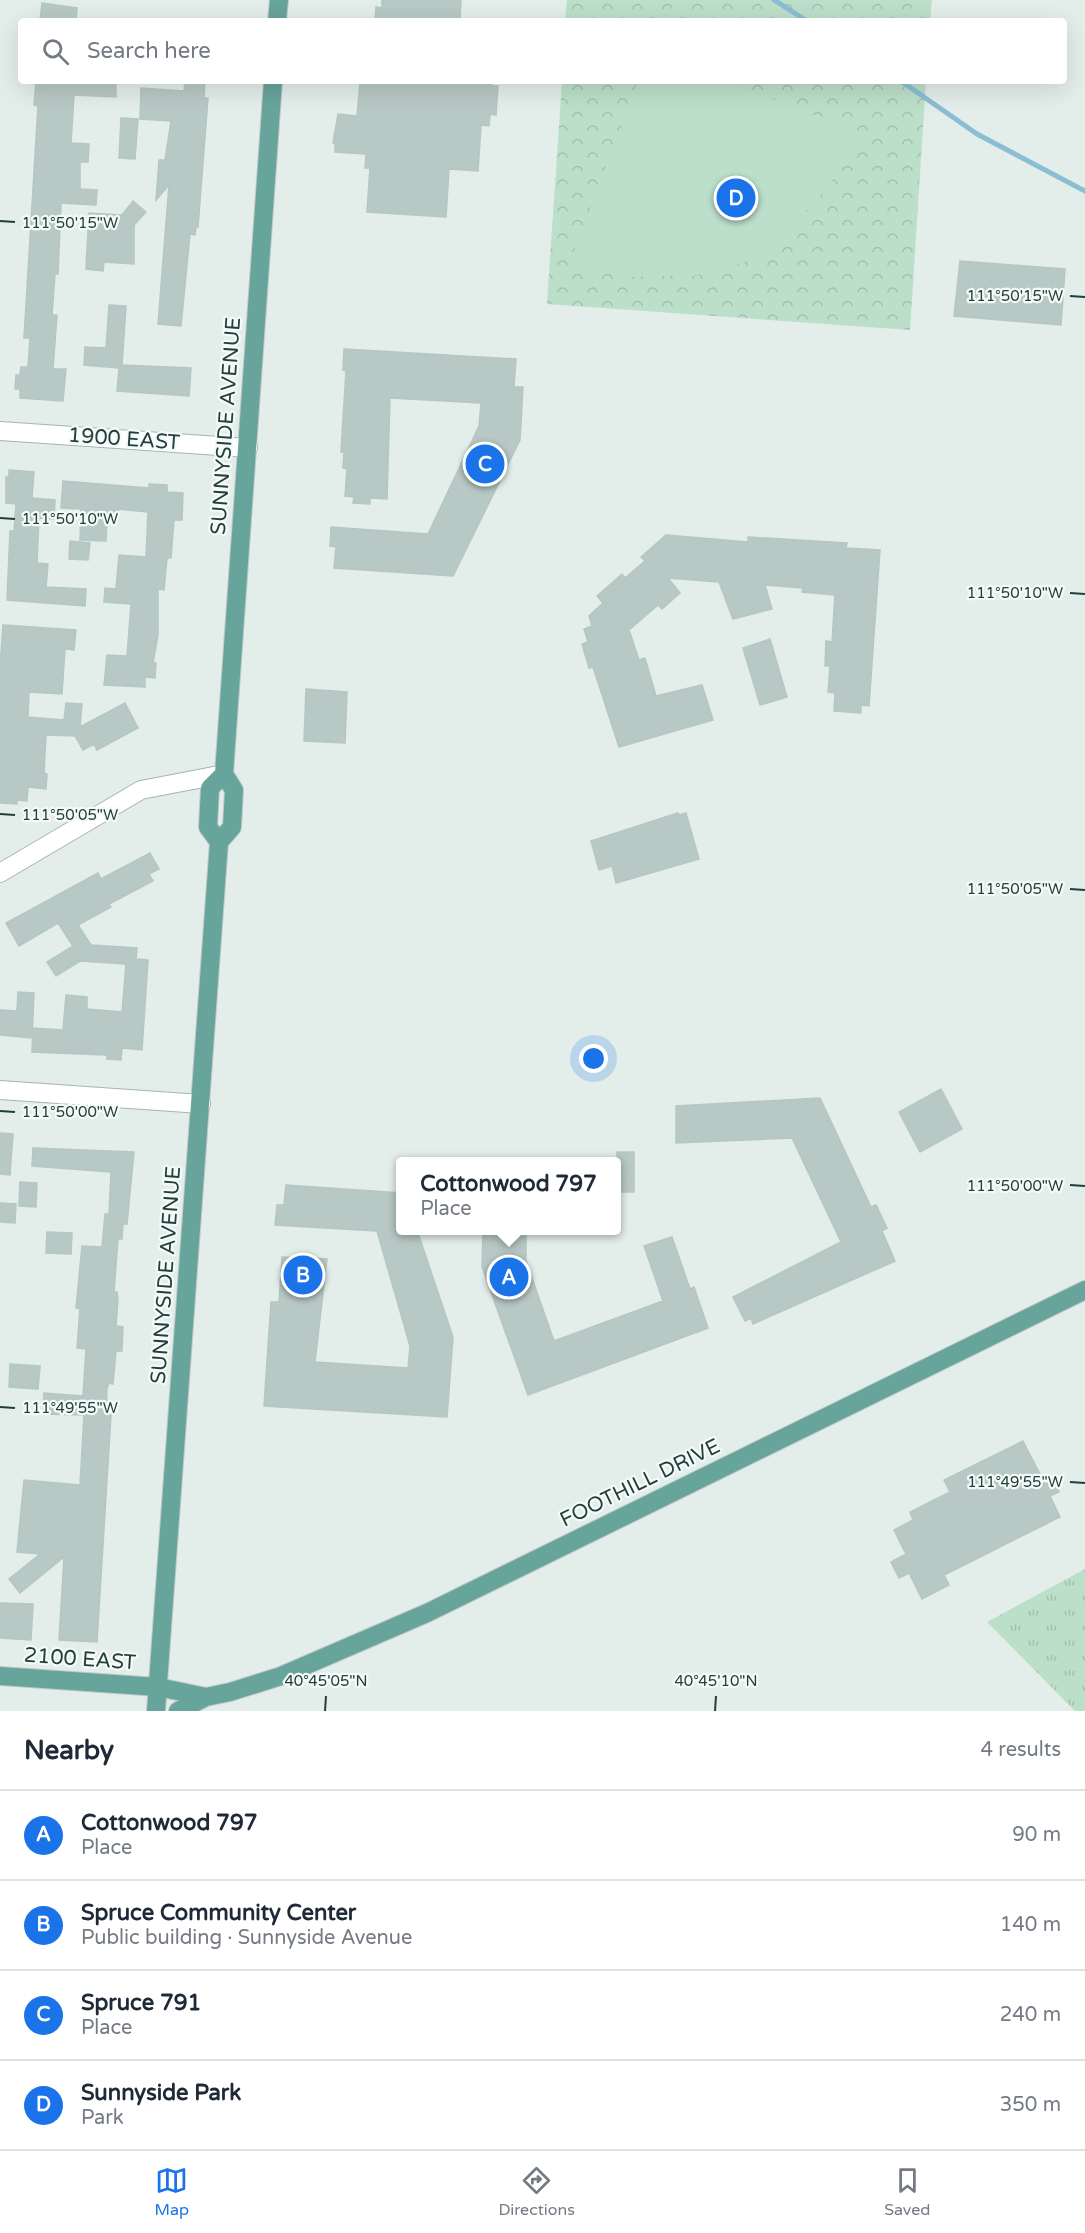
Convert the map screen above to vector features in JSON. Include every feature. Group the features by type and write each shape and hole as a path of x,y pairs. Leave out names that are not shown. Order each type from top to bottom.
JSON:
{"main road":[{"path":"277,18 279,0"},
{"name":"SUNNYSIDE AVENUE","path":"156,1711 219,842 232,827 234,790 224,774 273,84"},
{"name":"FOOTHILL DRIVE","path":"178,1711 206,1696 230,1692 281,1676 427,1613 1085,1290"},
{"name":"2100 EAST","path":"0,1676 158,1687"},
{"name":"FOOTHILL DRIVE","path":"158,1687 206,1696"}],"street":[{"name":"1900 EAST","path":"0,431 248,447"},
{"path":"0,873 141,790 224,774"},
{"path":"0,1090 201,1104"}],"green space":[{"path":"567,0 932,0 930,18 565,18"},
{"path":"562,84 926,84 910,330 547,304"},
{"path":"637,84 734,84 860,133 828,187 767,254 704,275 621,277 569,264"},
{"path":"1085,1569 1085,1711 1075,1711 987,1622"}],"building":[{"path":"382,0 461,0 460,18 375,18 376,7 382,8"},
{"path":"42,3 77,8 76,18 40,18"},
{"path":"36,84 116,84 116,97 74,95 71,143 89,144 88,162 80,162 80,189 97,190 96,205 61,203 58,274 55,274 52,315 57,315 53,369 66,369 63,401 20,398 20,389 15,389 16,375 20,375 21,367 28,367 30,338 24,338 38,106 34,105"},
{"path":"185,84 205,84 204,98 208,98 198,227 196,227 195,235 190,234 181,326 158,324 169,185 156,200 159,160 165,160 171,121 140,119 141,88 184,91"},
{"path":"360,84 492,84 492,86 498,86 496,115 490,114 489,126 481,125 478,171 449,169 446,217 367,212 370,168 365,168 366,154 335,152 335,143 333,143 338,114 357,116"},
{"path":"121,118 138,119 135,159 119,158"},
{"path":"133,201 146,212 134,225 134,264 104,262 103,271 86,269 89,213 122,215"},
{"path":"960,261 1065,269 1061,325 954,316"},
{"path":"109,305 126,306 122,365 191,368 189,396 117,391 119,368 84,365 85,347 106,348"},
{"path":"344,349 516,359 514,387 523,387 520,440 453,576 334,568 336,547 330,546 331,527 428,534 479,426 481,403 390,398 387,499 370,498 370,504 353,503 354,497 345,496 347,469 343,468 344,452 341,452 346,371 343,370"},
{"path":"9,470 34,472 32,498 55,500 54,519 39,518 37,563 48,564 46,587 86,589 85,606 7,600 10,531 14,531 16,504 6,503 6,477 9,477"},
{"path":"63,481 149,488 149,484 167,485 167,492 183,493 182,520 174,520 171,558 167,558 164,590 158,589 158,635 153,663 156,663 155,678 145,677 145,687 104,685 107,655 127,656 131,604 104,602 105,588 116,589 119,555 146,557 148,512 118,509 118,518 107,517 106,541 80,540 81,509 61,508"},
{"path":"666,535 748,542 748,537 847,543 846,548 880,550 869,706 861,705 861,713 834,711 835,693 828,692 830,666 825,666 826,641 832,642 835,595 802,592 803,588 765,585 772,609 733,619 719,582 668,578 680,593 662,609 658,605 629,630 639,660 645,658 656,696 702,685 713,720 619,747 593,667 589,668 582,644 588,642 584,629 592,626 589,616 603,603 597,596 622,574 625,578 645,561 641,557"},
{"path":"70,541 90,543 88,560 69,559"},
{"path":"3,625 76,630 74,650 65,649 62,694 29,692 28,717 64,720 66,703 82,704 80,727 125,703 138,728 97,750 94,744 83,750 75,736 46,735 44,773 47,774 46,789 28,787 27,801 17,800 17,804 0,803 0,667"},
{"path":"770,639 787,697 760,705 743,648"},
{"path":"306,689 347,692 345,743 304,741"},
{"path":"678,813 679,815 686,813 699,859 616,883 612,866 599,870 591,841"},
{"path":"150,853 159,869 149,874 153,881 109,904 111,907 78,925 91,945 137,948 136,959 148,960 142,1050 122,1048 121,1060 107,1059 107,1055 32,1052 33,1028 63,1030 66,995 87,997 87,1009 122,1012 126,964 80,961 56,976 47,962 73,946 58,923 19,946 6,923 98,873 101,879"},
{"path":"18,992 34,993 32,1038 1,1035 0,1032 0,1010 17,1011"},
{"path":"941,1089 962,1129 920,1152 899,1112"},
{"path":"820,1098 871,1207 876,1205 887,1228 882,1231 895,1261 753,1324 751,1318 745,1321 733,1297 841,1242 792,1138 676,1143 676,1106"},
{"path":"0,1133 13,1134 10,1175 0,1174"},
{"path":"33,1148 134,1152 127,1224 123,1224 122,1239 118,1239 114,1292 117,1292 118,1299 116,1326 123,1327 122,1351 116,1351 113,1384 109,1383 107,1388 106,1415 111,1415 97,1642 59,1640 64,1557 20,1593 9,1579 40,1554 17,1552 24,1480 80,1485 84,1415 43,1414 44,1393 83,1396 86,1349 77,1348 80,1309 76,1308 82,1246 102,1247 105,1214 109,1214 111,1172 32,1166"},
{"path":"617,1152 634,1152 634,1192 621,1192 621,1157 617,1157"},
{"path":"20,1182 37,1183 36,1207 19,1206"},
{"path":"286,1185 396,1193 396,1235 419,1235 453,1337 447,1417 264,1406 271,1302 279,1302 282,1257 327,1259 315,1362 408,1368 410,1346 377,1231 275,1225 277,1205 284,1205"},
{"path":"0,1203 16,1204 15,1223 0,1222"},
{"path":"47,1232 72,1233 71,1254 46,1253"},
{"path":"483,1235 526,1235 526,1261 554,1341 663,1301 644,1246 672,1237 690,1289 694,1287 708,1328 528,1395 482,1267"},
{"path":"10,1364 40,1366 38,1389 9,1387"},
{"path":"1023,1441 1045,1484 1053,1480 1059,1492 1050,1496 1060,1517 944,1575 949,1585 922,1599 909,1573 899,1578 891,1562 906,1554 894,1530 913,1520 910,1512 950,1492 944,1480"},
{"path":"0,1603 33,1604 31,1640 0,1638"}],"waterway":[{"path":"774,0 802,18"},
{"path":"905,84 977,134 1085,191"}],"place":[{"name":"Sunnyside Park","path":"736,198"},
{"name":"Spruce 791","path":"485,464"},
{"name":"Spruce Community Center","path":"303,1275"},
{"name":"Cottonwood 797","path":"509,1277"}]}
